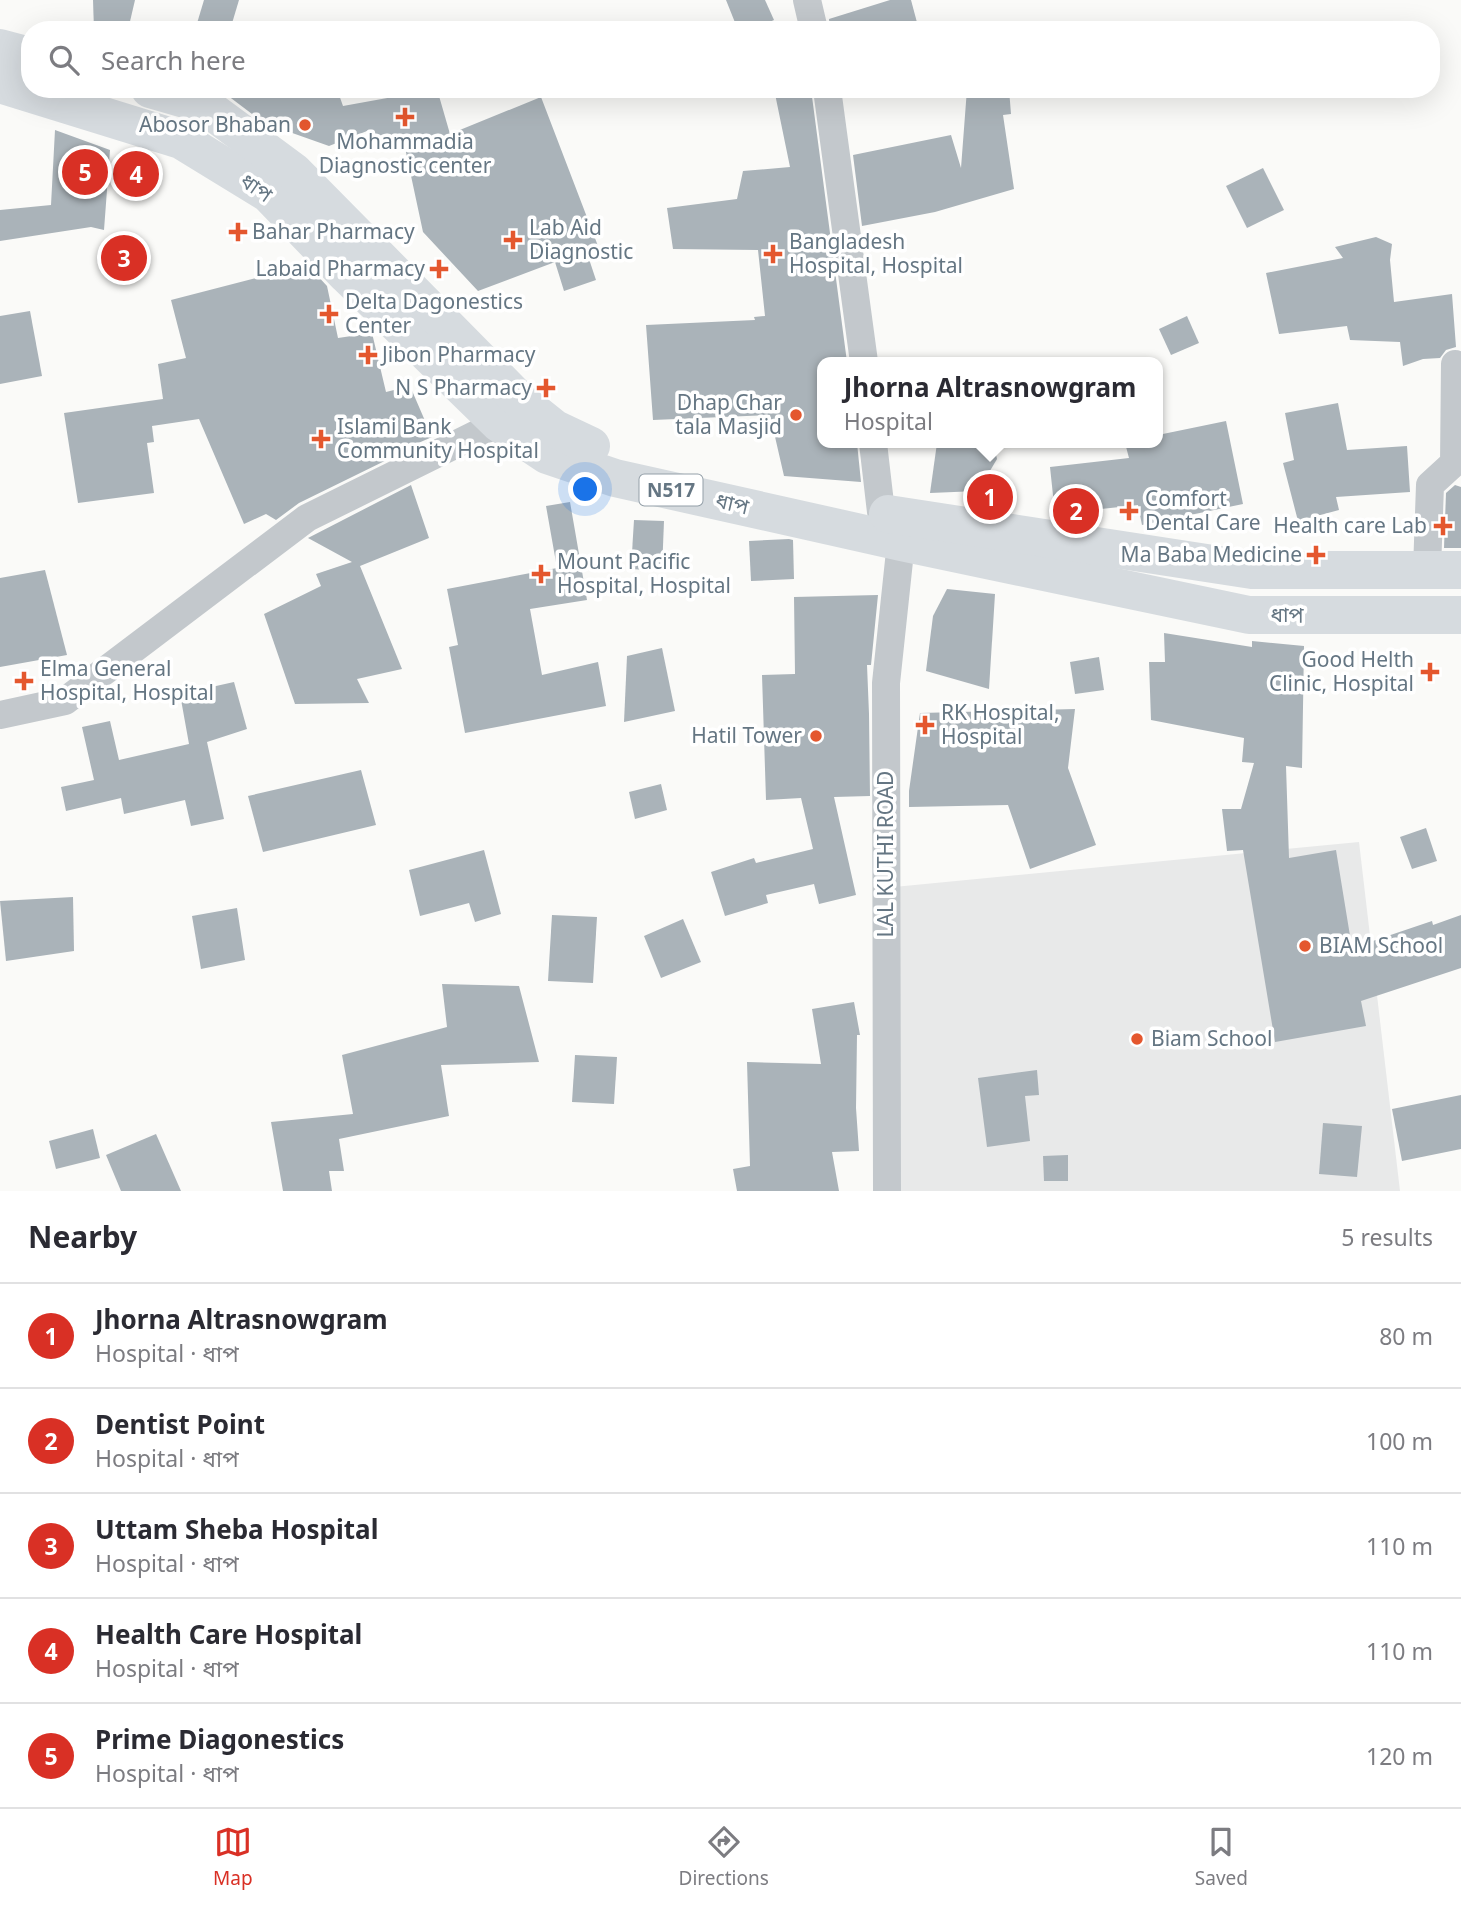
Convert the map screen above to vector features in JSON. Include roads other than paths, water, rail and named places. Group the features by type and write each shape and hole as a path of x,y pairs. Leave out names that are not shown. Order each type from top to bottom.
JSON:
{"highway":[{"path":"0,48 21,54"},
{"name":"ধাপ","path":"0,84 21,90"},
{"name":"ধাপ","path":"45,98 181,140 269,194 347,275 509,412 600,450 1249,615 1461,615"},
{"name":"ধাপ","path":"181,98 202,104 294,172 509,412"},
{"name":"ধাপ","path":"895,524 1252,570 1444,570"}],"street":[{"path":"807,0 812,21"},
{"path":"828,98 863,357"},
{"path":"1444,570 1430,485 1454,463 1455,364"},
{"path":"0,715 65,701 307,518 509,412"},
{"name":"LAL KUTHI ROAD","path":"874,448 895,524 886,683 887,1191"}],"place":[{"name":"Mohammadia Diagnostic center","path":"405,117"},
{"name":"Abosor Bhaban","path":"305,125"},
{"name":"Prime Diagonestics","path":"85,172"},
{"name":"Health Care Hospital","path":"136,174"},
{"name":"Bahar Pharmacy","path":"238,232"},
{"name":"Lab Aid Diagnostic","path":"513,240"},
{"name":"Bangladesh Hospital, Hospital","path":"773,254"},
{"name":"Uttam Sheba Hospital","path":"124,258"},
{"name":"Labaid Pharmacy","path":"439,269"},
{"name":"Delta Dagonestics Center","path":"329,314"},
{"name":"Jibon Pharmacy","path":"368,355"},
{"name":"N S Pharmacy","path":"546,388"},
{"name":"Dhap Char tala Masjid","path":"796,415"},
{"name":"Islami Bank Community Hospital","path":"321,439"},
{"name":"Jhorna Altrasnowgram","path":"990,497"},
{"name":"Dentist Point","path":"1076,511"},
{"name":"Comfort Dental Care","path":"1129,511"},
{"name":"Health care Lab","path":"1443,526"},
{"name":"Ma Baba Medicine","path":"1316,555"},
{"name":"Mount Pacific Hospital, Hospital","path":"541,574"},
{"name":"Good Helth Clinic, Hospital","path":"1430,672"},
{"name":"Elma General Hospital, Hospital","path":"24,681"},
{"name":"RK Hospital, Hospital","path":"925,725"},
{"name":"Hatil Tower","path":"816,736"},
{"name":"BIAM School","path":"1305,946"},
{"name":"Biam School","path":"1137,1039"}]}
